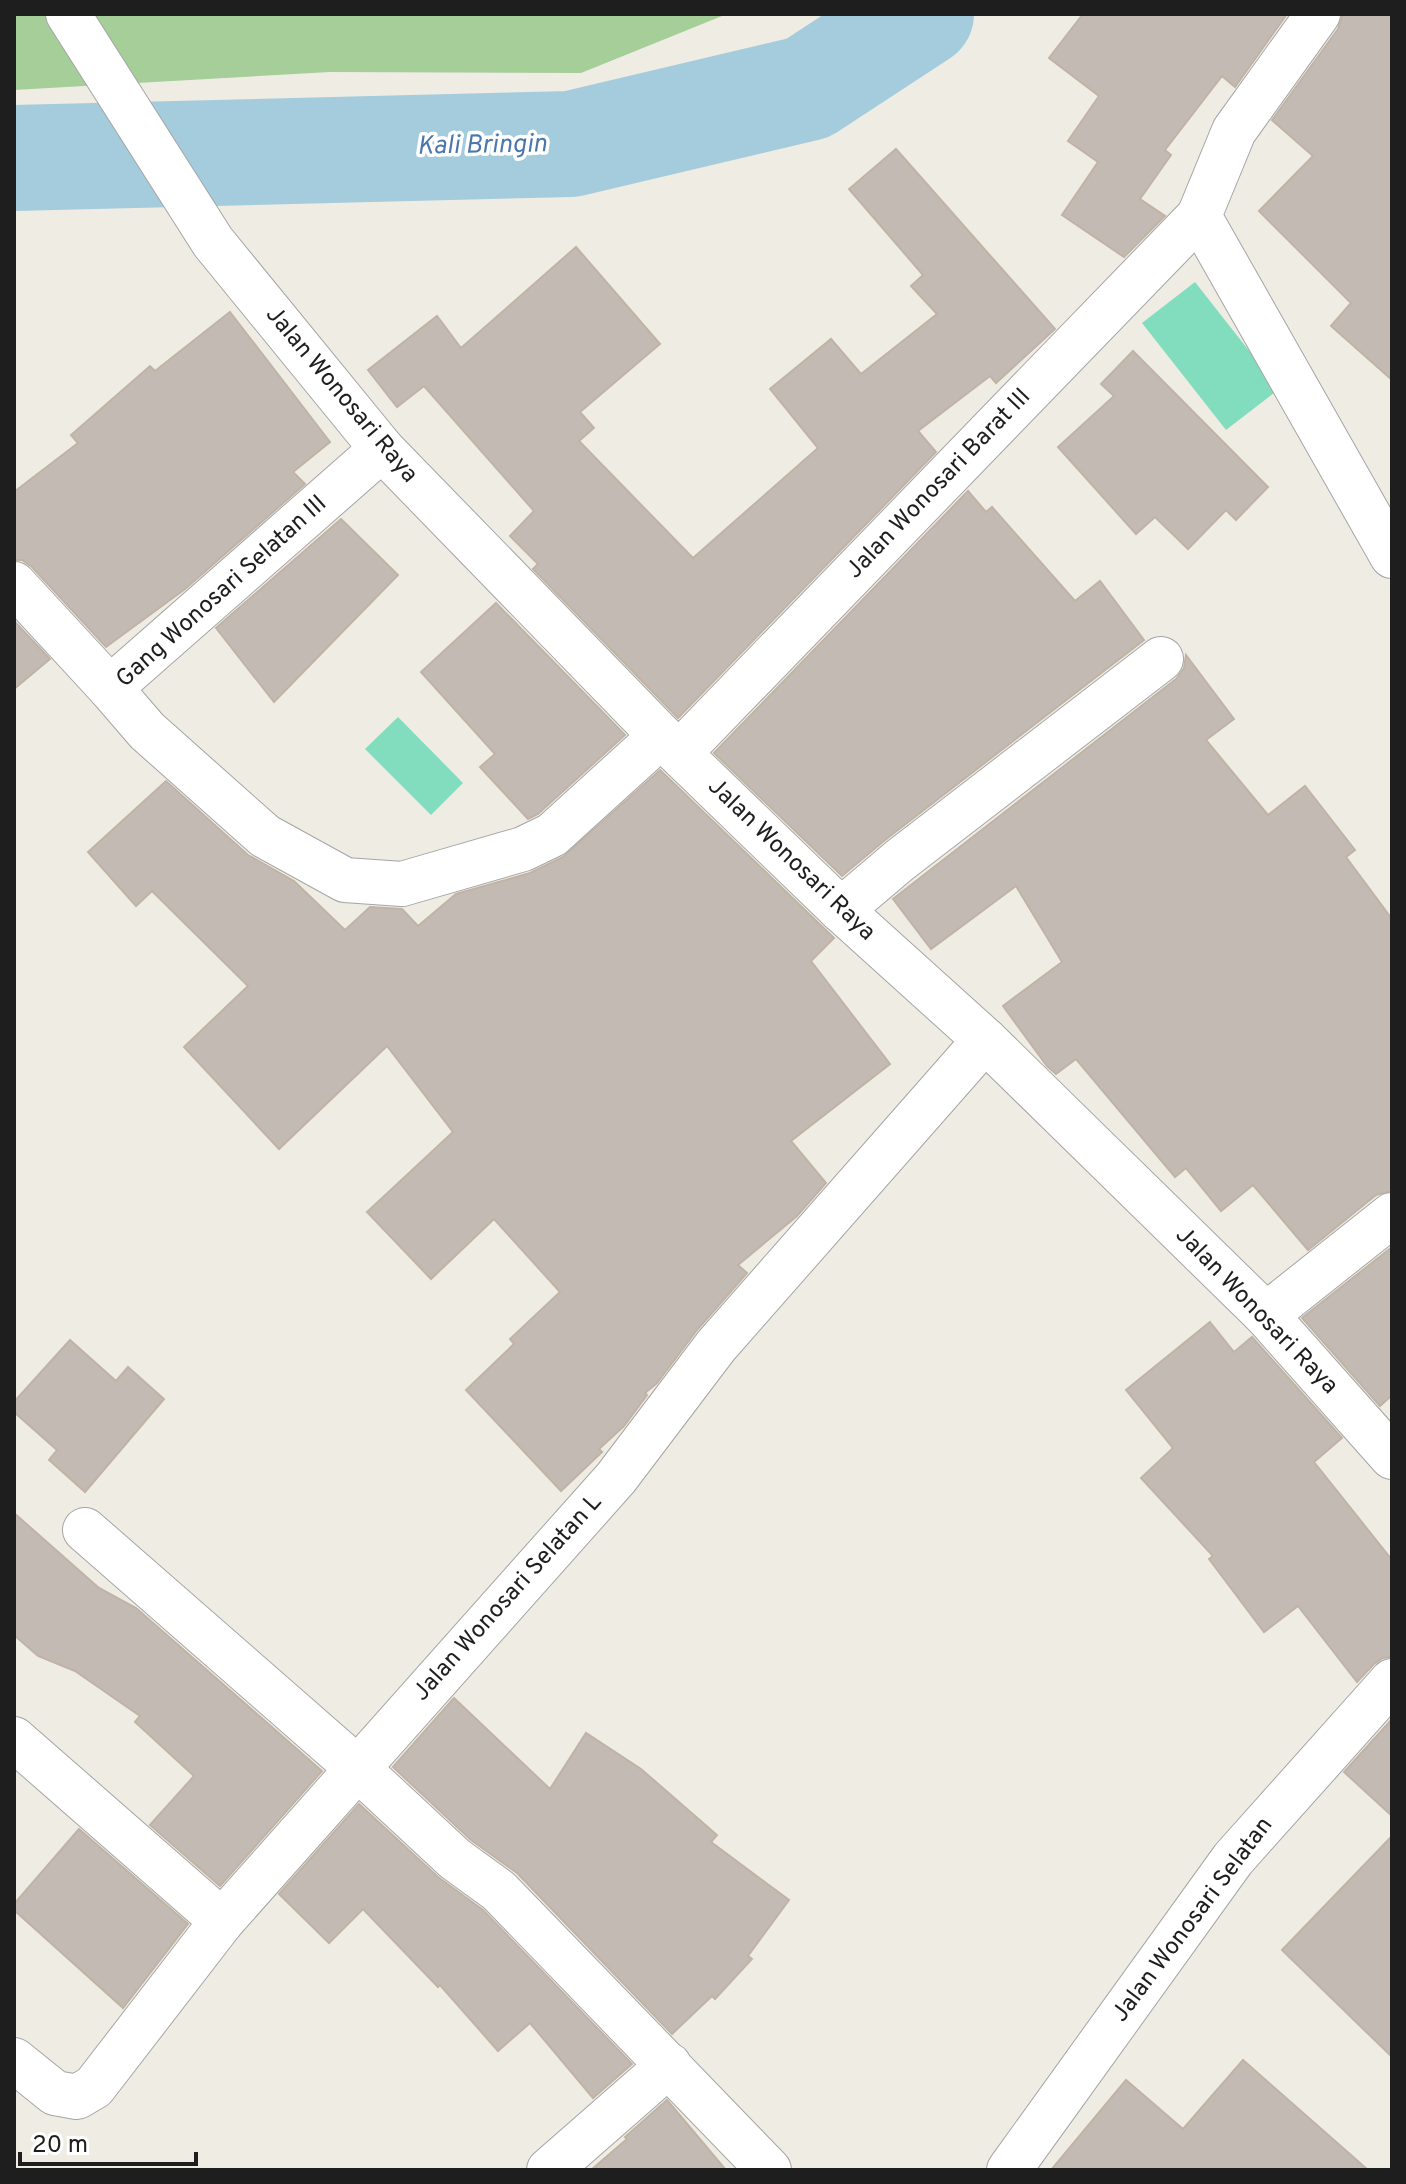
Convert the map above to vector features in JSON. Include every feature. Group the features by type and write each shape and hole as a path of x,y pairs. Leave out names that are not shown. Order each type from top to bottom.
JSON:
{"street":[{"name":"Jalan Wonosari Raya","path":"68,14 213,242 382,449 670,744 841,910 985,1040 1266,1315 1392,1457"},
{"path":"1318,14 1234,131 1199,216 1392,556"},
{"name":"Jalan Wonosari Barat III","path":"265,836 345,880 402,884 523,849 552,835 670,744 1199,216"},
{"name":"Gang Wonosari Selatan III","path":"265,836 147,731 110,688 382,449"},
{"path":"14,584 110,688"},
{"path":"841,910 900,860 1161,659"},
{"name":"Jalan Wonosari Selatan L","path":"14,2060 55,2093 77,2097 94,2087 222,1921 616,1478 716,1346 985,1040"},
{"path":"1266,1315 1392,1215"},
{"path":"85,1530 356,1767 455,1859 499,1891 769,2170"},
{"name":"Jalan Wonosari Selatan","path":"1009,2170 1233,1859 1392,1681"},
{"path":"14,1739 222,1921"},
{"path":"549,2170 669,2065"}],"green space":[{"path":"14,14 727,14 581,73 330,72 14,90"},
{"path":"1195,282 1279,389 1226,430 1142,323"},
{"path":"398,717 463,783 431,815 365,749"}],"building":[{"path":"1083,14 1287,14 1235,87 1222,76 1165,150 1171,155 1140,199 1165,216 1124,257 1062,215 1098,162 1068,141 1099,96 1049,58"},
{"path":"1343,14 1392,14 1392,380 1331,326 1351,303 1259,211 1313,156 1272,120 1338,29"},
{"path":"896,149 1055,329 996,383 990,376 918,431 936,452 678,718 533,569 538,564 510,536 534,511 424,386 397,407 368,370 437,316 461,348 576,247 660,344 580,412 594,428 579,441 693,558 818,448 770,389 831,339 861,374 937,314 911,286 923,275 849,189"},
{"path":"230,312 330,442 293,472 305,484 185,589 106,647 32,567 22,560 14,560 14,492 78,443 71,435 150,366 155,371"},
{"path":"1133,351 1268,487 1236,520 1226,510 1188,549 1155,517 1136,534 1058,447 1114,396 1101,384"},
{"path":"968,491 986,512 992,507 1075,601 1100,581 1144,640 842,876 714,753"},
{"path":"341,519 398,575 274,702 216,628"},
{"path":"496,603 625,735 538,814 528,819 480,767 495,754 421,672"},
{"path":"14,621 50,659 14,689"},
{"path":"1186,655 1234,719 1206,740 1268,815 1305,786 1355,850 1346,857 1392,919 1392,1191 1376,1195 1308,1250 1253,1185 1221,1211 1186,1168 1175,1177 1076,1059 1056,1074 1047,1066 1003,1006 1062,962 1016,886 931,949 893,899 1176,679 1184,668"},
{"path":"660,770 834,938 811,961 890,1064 791,1141 826,1183 797,1216 738,1265 747,1273 697,1330 657,1383 645,1393 647,1395 624,1426 599,1449 602,1452 561,1491 466,1390 514,1344 510,1339 560,1292 494,1219 431,1279 367,1212 453,1132 387,1046 279,1149 184,1047 248,986 152,891 136,906 88,852 166,781 248,855 294,881 345,930 370,907 402,909 418,926 456,894 530,873 563,857"},
{"path":"1392,1247 1392,1395 1380,1406 1302,1318"},
{"path":"1210,1322 1234,1352 1252,1337 1342,1438 1314,1462 1392,1560 1392,1657 1374,1664 1357,1682 1298,1606 1264,1632 1209,1559 1213,1556 1141,1478 1173,1448 1126,1390"},
{"path":"70,1340 116,1381 128,1367 164,1399 85,1492 49,1460 57,1450 14,1412 14,1402"},
{"path":"14,1513 99,1588 136,1608 322,1771 220,1886 150,1825 194,1776 135,1722 140,1716 75,1671 38,1656 14,1635"},
{"path":"454,1698 550,1789 586,1733 641,1769 717,1835 711,1842 789,1900 748,1956 752,1959 715,1999 712,1996 672,2034 517,1873 471,1840 393,1767"},
{"path":"1392,1719 1392,1816 1344,1772"},
{"path":"359,1804 438,1877 483,1910 632,2064 593,2098 530,2023 498,2051 440,1985 438,1987 363,1909 329,1943 279,1894"},
{"path":"79,1829 188,1924 123,2008 14,1910 14,1904"},
{"path":"1392,1836 1392,2057 1282,1950"},
{"path":"1243,2060 1368,2170 1051,2170 1126,2080 1183,2129"},
{"path":"667,2100 726,2170 591,2170 627,2139 625,2137"}],"waterway":[{"name":"Kali Bringin","path":"14,158 571,144 808,88 921,14"}]}
